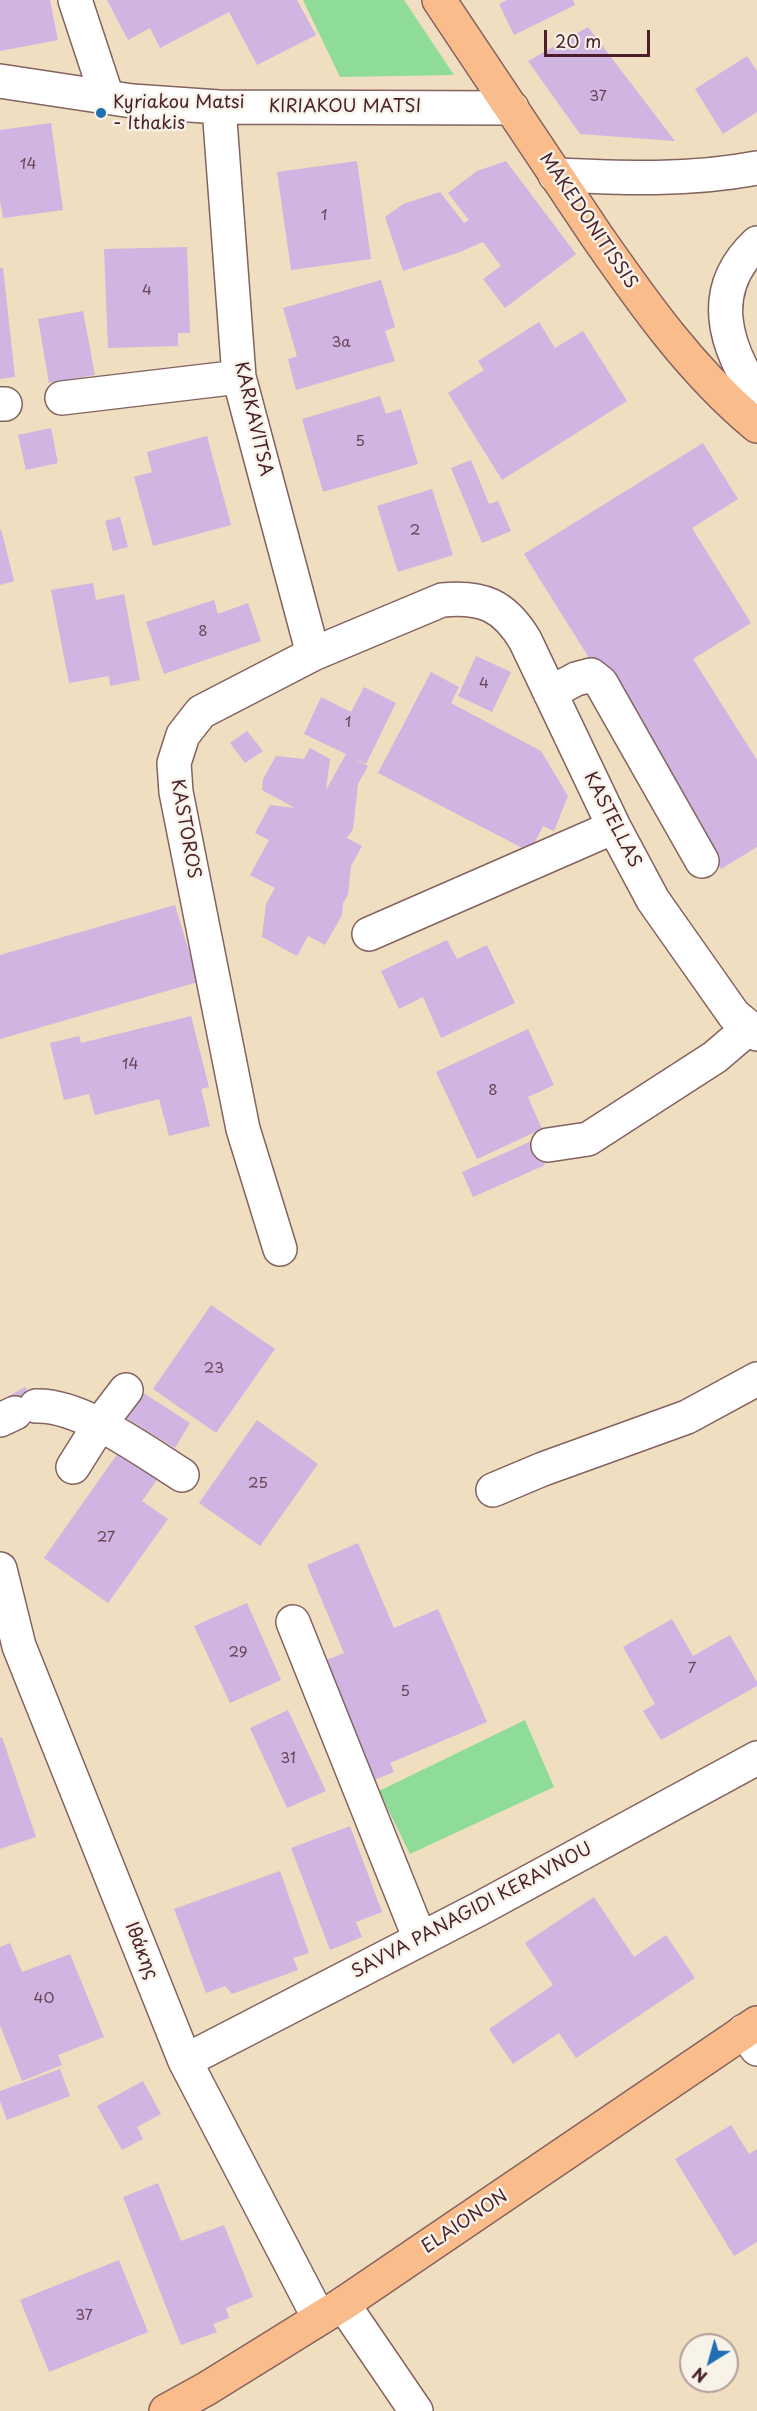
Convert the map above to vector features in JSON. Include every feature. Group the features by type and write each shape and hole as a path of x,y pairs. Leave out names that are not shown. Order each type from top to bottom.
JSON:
{"main road":[{"name":"MAKEDONITISSIS","path":"439,0 651,314 730,404 757,426"},
{"name":"ELAIONON","path":"166,2411 206,2389 331,2311 753,2034"}],"street":[{"path":"75,0 107,97"},
{"name":"KIRIAKOU MATSI","path":"0,81 132,101 219,107 512,108"},
{"name":"KARKAVITSA","path":"219,107 239,378 313,654"},
{"path":"555,175 662,178 757,168"},
{"path":"757,243 747,252 731,281 724,308 728,335 738,364 757,395"},
{"path":"62,398 239,378"},
{"name":"KASTOROS","path":"280,1249 243,1130 176,792 174,763 183,735 201,712 313,654 442,600 462,598 482,601"},
{"name":"KASTELLAS","path":"482,601 500,610 515,623 614,827 653,900 734,1015 753,1031"},
{"path":"550,693 576,678 591,675 601,683 702,861"},
{"path":"369,934 614,827"},
{"path":"548,1145 588,1139 753,1031"},
{"path":"493,1490 543,1469 687,1417 757,1379"},
{"path":"73,1467 100,1424 126,1390"},
{"path":"17,1413 51,1405 100,1424 182,1475"},
{"name":"Ιθάκης","path":"0,1569 10,1650 185,2061 331,2311 417,2411"},
{"path":"293,1622 420,1939"},
{"name":"SAVVA PANAGIDI KERAVNOU","path":"185,2061 420,1939 757,1758"}],"green space":[{"path":"303,0 404,0 454,75 340,77"},
{"path":"525,1720 554,1787 410,1854 379,1791"}],"building":[{"path":"0,0 50,0 58,40 0,51"},
{"path":"107,0 297,0 316,35 257,65 229,12 160,48 150,28 128,40"},
{"path":"507,0 573,0 575,5 514,35 499,4"},
{"path":"588,27 675,141 580,134 528,61"},
{"path":"747,56 757,71 757,112 723,134 695,89"},
{"path":"51,123 63,210 3,218 0,200 0,130"},
{"path":"357,161 371,259 291,270 277,172"},
{"path":"506,161 576,254 505,308 483,279 501,266 483,242 403,271 385,217 403,204 440,192 464,223 469,220 448,193 477,171"},
{"path":"187,247 190,333 178,333 178,346 108,348 104,249"},
{"path":"0,268 3,268 15,377 0,379"},
{"path":"381,280 395,327 385,331 395,361 296,390 288,359 297,356 283,308"},
{"path":"83,311 95,375 49,383 38,319"},
{"path":"539,322 555,348 583,331 627,401 502,480 448,393 484,370 478,361"},
{"path":"380,396 386,414 401,409 418,464 323,492 302,419"},
{"path":"51,428 58,463 26,470 18,435"},
{"path":"207,436 231,525 153,546 134,477 152,472 147,452"},
{"path":"703,443 738,499 692,528 751,623 693,659 757,760 757,847 721,869 524,554"},
{"path":"471,460 489,504 498,501 511,531 482,543 451,468"},
{"path":"432,489 453,555 398,572 377,506"},
{"path":"120,517 128,547 113,551 105,521"},
{"path":"0,530 14,581 0,585"},
{"path":"93,583 96,600 124,594 140,680 110,686 109,676 69,683 51,590"},
{"path":"214,600 218,614 248,603 261,641 164,674 146,622"},
{"path":"476,656 511,672 492,712 458,696"},
{"path":"431,672 459,687 451,703 541,751 568,796 554,831 543,826 530,852 378,773"},
{"path":"364,687 396,703 366,764 350,757 368,766 358,784 353,829 347,838 362,846 351,866 348,895 343,903 342,915 325,945 308,936 297,956 262,937 266,904 275,888 250,875 269,840 255,833 270,805 295,808 262,790 263,779 276,756 304,759 310,748 330,759 326,790 346,754 304,734 321,697 351,712"},
{"path":"247,731 263,751 245,763 230,743"},
{"path":"175,905 198,982 0,1039 0,955"},
{"path":"447,940 457,959 487,945 515,1003 441,1038 423,997 399,1009 381,971"},
{"path":"191,1016 209,1087 201,1089 210,1126 169,1136 159,1099 95,1115 89,1094 64,1100 50,1043 79,1036 81,1043"},
{"path":"528,1029 554,1085 528,1097 542,1129 477,1159 436,1072"},
{"path":"534,1140 545,1165 473,1197 462,1172"},
{"path":"211,1305 275,1349 216,1433 153,1389"},
{"path":"25,1387 42,1417 23,1427 7,1397"},
{"path":"142,1392 190,1423 175,1448 126,1418"},
{"path":"257,1420 318,1464 260,1546 199,1503"},
{"path":"118,1453 157,1480 142,1501 168,1519 108,1603 44,1558"},
{"path":"358,1543 394,1628 438,1609 487,1722 390,1763 394,1772 374,1780 324,1661 344,1653 307,1565"},
{"path":"247,1603 281,1680 230,1703 194,1626"},
{"path":"672,1619 693,1656 730,1635 757,1682 757,1686 661,1740 643,1711 655,1704 623,1647"},
{"path":"288,1710 326,1791 287,1808 250,1728"},
{"path":"2,1737 36,1837 0,1849 0,1738"},
{"path":"350,1826 382,1912 356,1922 362,1937 330,1950 291,1848"},
{"path":"280,1871 309,1953 293,1958 298,1970 232,1994 225,1986 206,1993 174,1909"},
{"path":"594,1897 634,1957 666,1935 695,1978 576,2058 559,2033 513,2064 489,2029 553,1985 525,1943"},
{"path":"10,1943 22,1972 70,1954 104,2037 58,2055 62,2065 22,2081 0,2025 0,1947"},
{"path":"60,2069 70,2096 7,2120 0,2101 0,2091"},
{"path":"143,2081 161,2114 137,2127 143,2139 122,2150 97,2106"},
{"path":"731,2125 749,2154 757,2149 757,2242 734,2256 675,2159"},
{"path":"158,2183 181,2241 224,2225 253,2297 226,2308 229,2318 213,2324 217,2332 181,2345 123,2197"},
{"path":"119,2260 148,2332 49,2372 20,2300"}],"place":[{"name":"Kyriakou Matsi - Ithakis","path":"101,113"}]}
